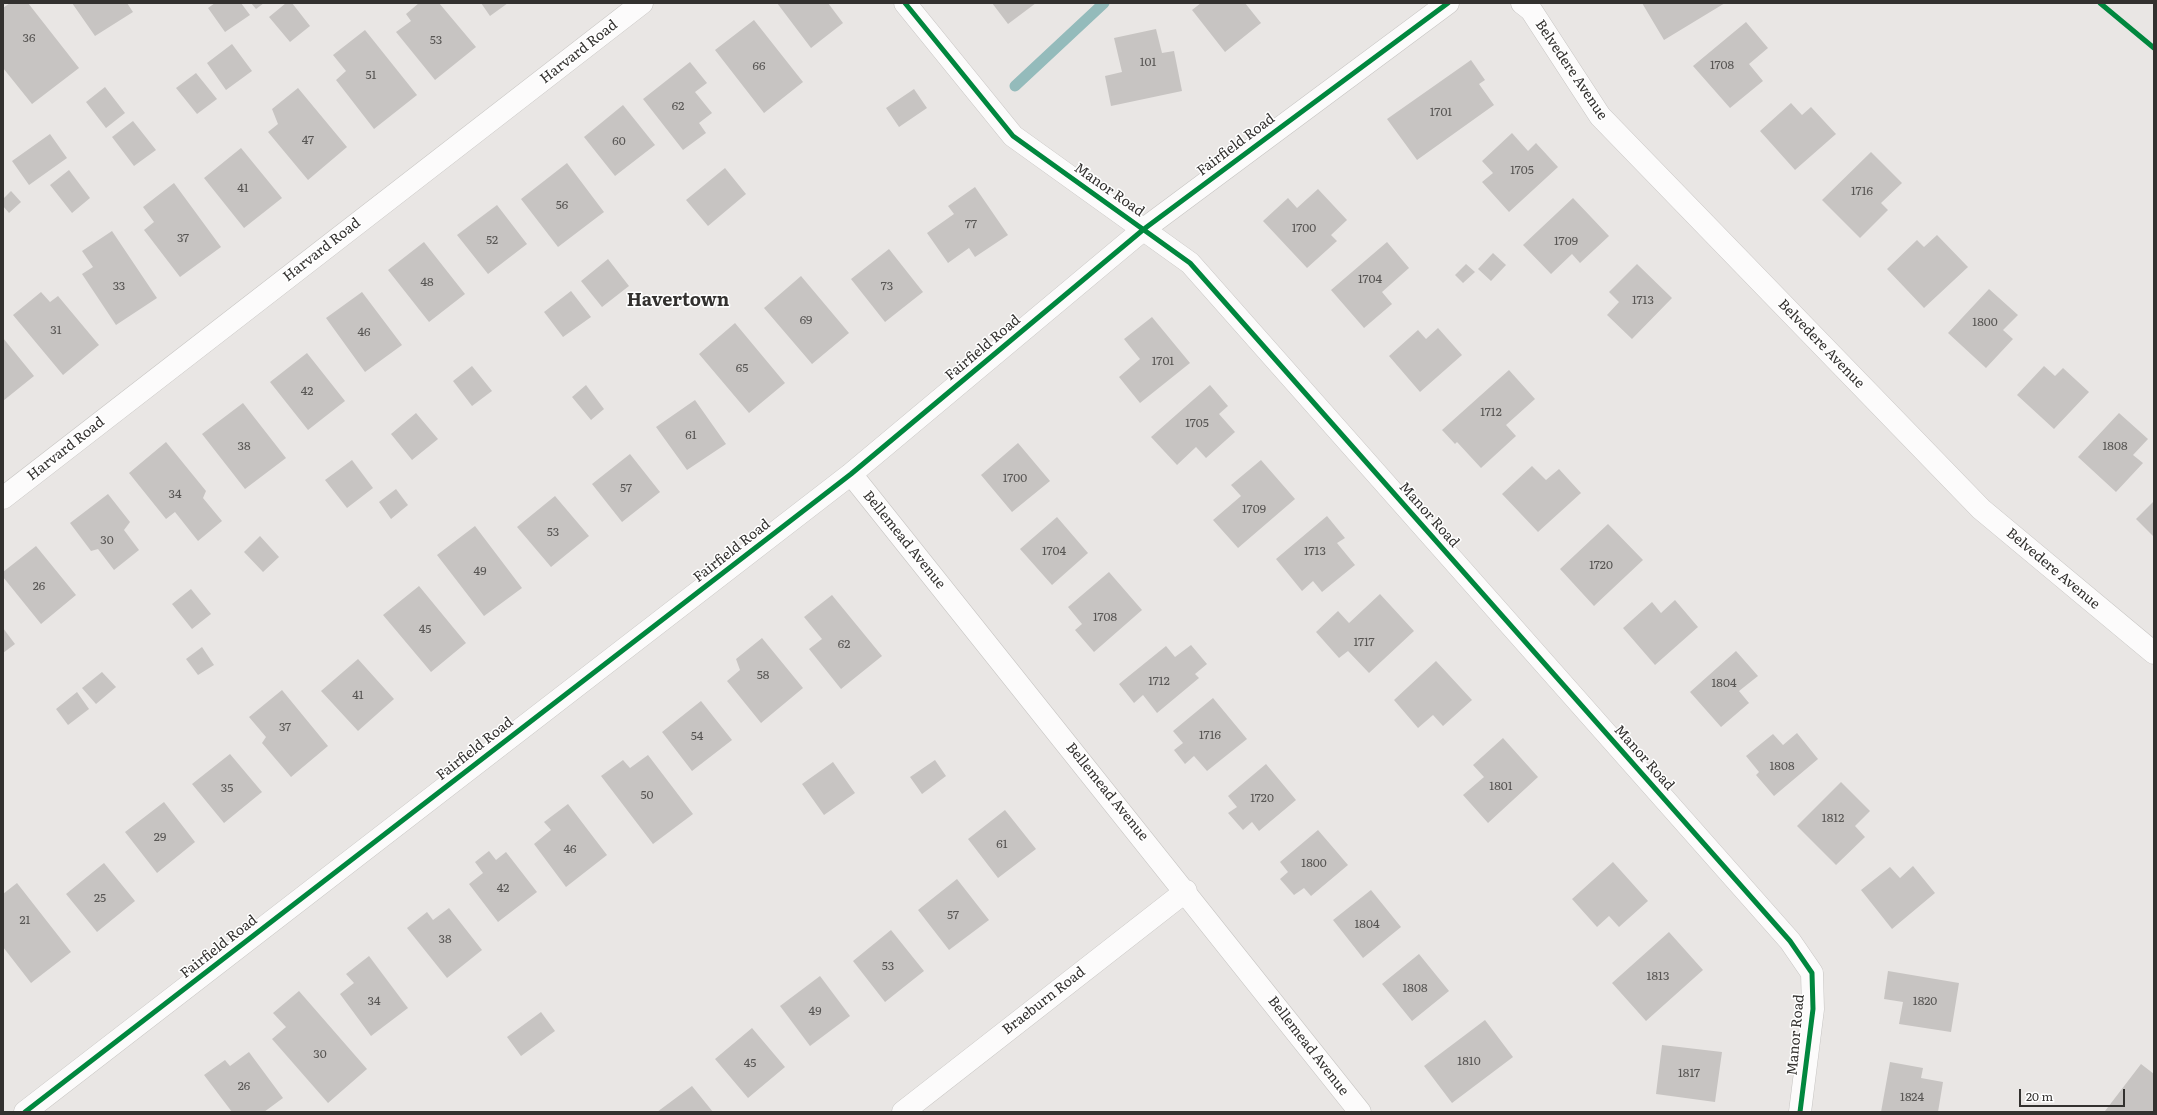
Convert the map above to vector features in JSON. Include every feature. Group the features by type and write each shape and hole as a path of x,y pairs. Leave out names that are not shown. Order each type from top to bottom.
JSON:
{"street":[{"name":"Harvard Road","path":"3,498 642,3"},
{"name":"Manor Road","path":"905,3 1013,136 1190,263 1790,941 1812,973 1813,1009 1800,1112"},
{"name":"Fairfield Road","path":"25,1112 851,474 1144,229 1448,3"},
{"name":"Belvedere Avenue","path":"1522,3 1531,10 1600,116 1970,498 1981,509 2154,653"},
{"name":"Bellemead Avenue","path":"851,474 1186,891 1360,1112"},
{"name":"Braeburn Road","path":"903,1112 1186,891"}],"building":[{"path":"10,3 28,3 79,68 32,104 3,68 3,8"},
{"path":"72,3 127,3 133,12 95,36"},
{"path":"215,3 241,3 250,15 225,32 208,8"},
{"path":"251,3 264,3 256,9"},
{"path":"286,3 292,3 310,26 290,42 269,17"},
{"path":"419,3 439,3 476,47 435,80 396,32 411,21 406,14"},
{"path":"481,3 508,3 490,16"},
{"path":"777,3 828,3 843,23 811,48"},
{"path":"992,3 1036,3 1008,24"},
{"path":"1201,3 1245,3 1261,23 1225,52 1192,10"},
{"path":"1642,3 1725,3 1664,40"},
{"path":"754,20 803,82 764,113 715,50"},
{"path":"1746,22 1768,48 1749,64 1763,81 1730,108 1693,66"},
{"path":"1156,29 1162,53 1174,51 1182,91 1111,106 1105,76 1122,72 1114,38"},
{"path":"365,30 417,95 374,129 336,80 346,71 333,55"},
{"path":"232,44 252,71 226,90 207,63"},
{"path":"1471,60 1485,80 1479,84 1494,105 1417,160 1387,119"},
{"path":"690,62 707,83 695,92 712,113 699,123 706,133 683,150 643,99"},
{"path":"196,73 217,99 197,114 176,88"},
{"path":"105,87 125,113 106,128 86,102"},
{"path":"298,88 347,147 308,180 268,132 278,124 272,109"},
{"path":"914,89 927,108 899,127 886,108"},
{"path":"1791,103 1802,115 1811,107 1836,134 1795,170 1760,131"},
{"path":"623,105 655,145 615,176 584,137"},
{"path":"133,121 156,150 134,166 112,137"},
{"path":"1512,133 1528,151 1536,143 1558,167 1509,212 1482,182 1493,173 1482,161"},
{"path":"50,134 67,158 29,185 12,161"},
{"path":"241,148 282,198 244,228 204,178"},
{"path":"1871,152 1902,183 1881,203 1888,210 1860,238 1822,200"},
{"path":"567,163 604,212 558,247 521,199"},
{"path":"725,168 746,194 708,226 686,200"},
{"path":"69,170 90,198 72,213 50,185"},
{"path":"174,183 221,247 180,277 144,230 154,222 143,207"},
{"path":"975,187 1008,235 975,257 969,248 948,263 927,233 954,214 948,206"},
{"path":"1318,189 1347,220 1331,235 1337,241 1307,268 1263,221 1288,198 1297,208"},
{"path":"11,191 21,202 9,213 3,206 3,199"},
{"path":"1573,198 1609,236 1580,263 1572,254 1551,274 1523,245"},
{"path":"497,205 527,244 488,274 457,235"},
{"path":"112,231 157,298 116,325 82,274 93,267 82,251"},
{"path":"1937,235 1968,267 1924,308 1887,269 1917,240 1924,247"},
{"path":"424,242 465,294 429,322 388,270"},
{"path":"1387,242 1409,268 1382,292 1392,304 1364,328 1331,290"},
{"path":"889,249 923,292 885,322 851,279"},
{"path":"1493,253 1506,265 1491,281 1478,269"},
{"path":"608,259 629,286 602,307 581,281"},
{"path":"1466,264 1475,272 1463,283 1455,275"},
{"path":"1637,264 1672,298 1632,339 1607,315 1619,302 1609,292"},
{"path":"801,276 849,333 812,364 764,308"},
{"path":"1989,289 2018,315 2003,330 2013,339 1986,368 1948,333"},
{"path":"571,291 591,317 563,337 544,312"},
{"path":"41,292 50,302 58,296 99,345 63,375 13,315"},
{"path":"362,292 402,345 365,372 326,318"},
{"path":"1152,317 1190,363 1140,403 1119,377 1140,359 1124,339"},
{"path":"735,323 785,383 749,413 699,354"},
{"path":"1438,328 1462,355 1420,392 1389,356 1418,330 1426,339"},
{"path":"3,338 34,376 3,401"},
{"path":"307,353 345,401 308,430 270,382"},
{"path":"472,366 492,391 472,406 453,381"},
{"path":"2044,366 2055,376 2063,368 2089,392 2054,429 2017,395"},
{"path":"1509,370 1535,399 1506,425 1516,436 1481,468 1457,442 1455,444 1442,430"},
{"path":"586,385 604,409 591,420 572,397"},
{"path":"1210,385 1228,406 1219,414 1235,432 1206,458 1196,447 1177,465 1151,437"},
{"path":"695,400 726,444 687,470 656,427"},
{"path":"243,403 286,458 245,489 202,434"},
{"path":"416,413 438,439 412,460 391,434"},
{"path":"2119,413 2148,439 2133,455 2143,463 2116,492 2078,457"},
{"path":"166,442 206,491 203,498 222,521 198,541 175,512 166,519 129,473"},
{"path":"1018,443 1050,481 1012,512 981,475"},
{"path":"630,454 660,492 622,522 592,484"},
{"path":"352,460 373,488 347,508 325,480"},
{"path":"1261,460 1295,499 1238,548 1213,520 1241,496 1231,485"},
{"path":"1532,466 1546,480 1559,469 1581,493 1538,532 1502,494"},
{"path":"396,489 408,505 391,519 379,502"},
{"path":"108,494 130,522 124,530 139,550 114,570 98,549 91,551 70,523"},
{"path":"555,496 589,536 551,567 517,527"},
{"path":"2154,501 2154,537 2136,519"},
{"path":"1327,516 1345,538 1337,543 1355,565 1322,592 1313,581 1302,591 1276,559"},
{"path":"1057,517 1088,553 1052,585 1020,549"},
{"path":"1608,524 1643,560 1594,606 1560,569"},
{"path":"475,526 522,588 484,616 437,555"},
{"path":"260,536 279,557 263,572 244,552"},
{"path":"36,546 76,595 41,624 3,577 3,572"},
{"path":"1109,572 1142,610 1094,652 1075,630 1082,624 1068,607"},
{"path":"419,586 466,643 431,672 383,615"},
{"path":"191,589 211,614 192,629 172,604"},
{"path":"1380,594 1414,631 1369,673 1348,651 1339,658 1316,632 1338,611 1349,623"},
{"path":"832,595 882,656 841,689 809,649 822,639 804,617"},
{"path":"1675,600 1698,627 1655,665 1623,628 1652,602 1661,613"},
{"path":"3,628 15,644 3,653"},
{"path":"762,638 803,688 761,723 727,681 740,670 736,659"},
{"path":"1191,645 1207,664 1195,674 1199,678 1157,713 1143,695 1134,703 1119,684 1166,646 1175,657"},
{"path":"202,647 214,665 198,675 186,659"},
{"path":"1736,651 1758,676 1739,691 1749,703 1721,727 1690,692"},
{"path":"358,659 394,699 358,731 321,691"},
{"path":"1436,661 1472,700 1443,726 1433,715 1418,728 1394,700"},
{"path":"102,672 116,687 96,704 82,688"},
{"path":"282,690 328,746 291,777 262,743 266,737 249,717"},
{"path":"77,692 89,709 68,725 56,709"},
{"path":"1213,698 1247,739 1207,771 1194,756 1185,764 1174,750 1183,743 1173,731"},
{"path":"701,701 732,740 692,771 662,732"},
{"path":"1797,733 1818,759 1774,796 1756,775 1759,772 1746,756 1773,734 1783,745"},
{"path":"1503,738 1538,777 1488,823 1463,795 1484,777 1473,765"},
{"path":"230,754 262,792 224,823 192,784"},
{"path":"648,755 693,814 653,844 601,776 623,760 630,768"},
{"path":"935,760 946,776 922,794 910,777"},
{"path":"833,762 855,793 824,815 802,784"},
{"path":"1266,764 1296,800 1259,831 1252,822 1243,830 1228,813 1237,807 1228,796"},
{"path":"1841,782 1870,811 1855,826 1865,837 1836,865 1797,826"},
{"path":"164,802 195,842 157,873 125,832"},
{"path":"568,804 607,855 566,887 534,844 551,830 544,822"},
{"path":"1005,810 1036,849 998,878 968,839"},
{"path":"1318,830 1348,865 1311,896 1304,888 1294,895 1280,879 1288,872 1280,862"},
{"path":"489,851 496,860 506,852 537,892 498,922 469,884 483,873 475,862"},
{"path":"1613,862 1648,901 1619,927 1609,916 1597,927 1572,899"},
{"path":"104,863 135,901 97,932 66,894"},
{"path":"1913,866 1935,893 1892,929 1861,890 1890,867 1900,878"},
{"path":"957,879 989,920 949,950 918,910"},
{"path":"17,883 71,952 31,983 3,947 3,894"},
{"path":"1371,890 1401,927 1363,958 1333,920"},
{"path":"449,908 482,950 447,978 407,928 427,912 433,920"},
{"path":"891,930 924,971 885,1002 853,961"},
{"path":"1669,932 1703,970 1646,1021 1612,983"},
{"path":"1419,954 1449,991 1412,1021 1382,984"},
{"path":"369,956 408,1008 371,1036 340,994 354,983 346,974"},
{"path":"1888,971 1959,983 1951,1032 1899,1024 1903,1002 1884,999"},
{"path":"820,976 850,1016 810,1046 780,1006"},
{"path":"299,991 367,1069 328,1103 272,1039 286,1027 273,1013"},
{"path":"541,1012 555,1031 521,1056 507,1037"},
{"path":"1485,1020 1513,1057 1452,1103 1424,1066"},
{"path":"752,1028 785,1067 748,1098 715,1059"},
{"path":"1662,1045 1722,1052 1715,1102 1656,1094"},
{"path":"249,1052 283,1098 264,1112 232,1112 204,1075 225,1060 230,1066"},
{"path":"1890,1062 1923,1068 1921,1078 1943,1082 1938,1112 1881,1112"},
{"path":"2141,1064 2154,1074 2154,1112 2105,1111"},
{"path":"692,1086 713,1112 657,1112"}],"waterway":[{"path":"1015,86 1104,3"}],"cycle path":[{"path":"905,3 1013,136 1190,263 1790,941 1812,973 1813,1009 1800,1112"},
{"path":"25,1112 851,474 1144,229 1448,3"},
{"path":"2100,3 2154,48"}],"district":[{"name":"Havertown","path":"678,301"}]}
